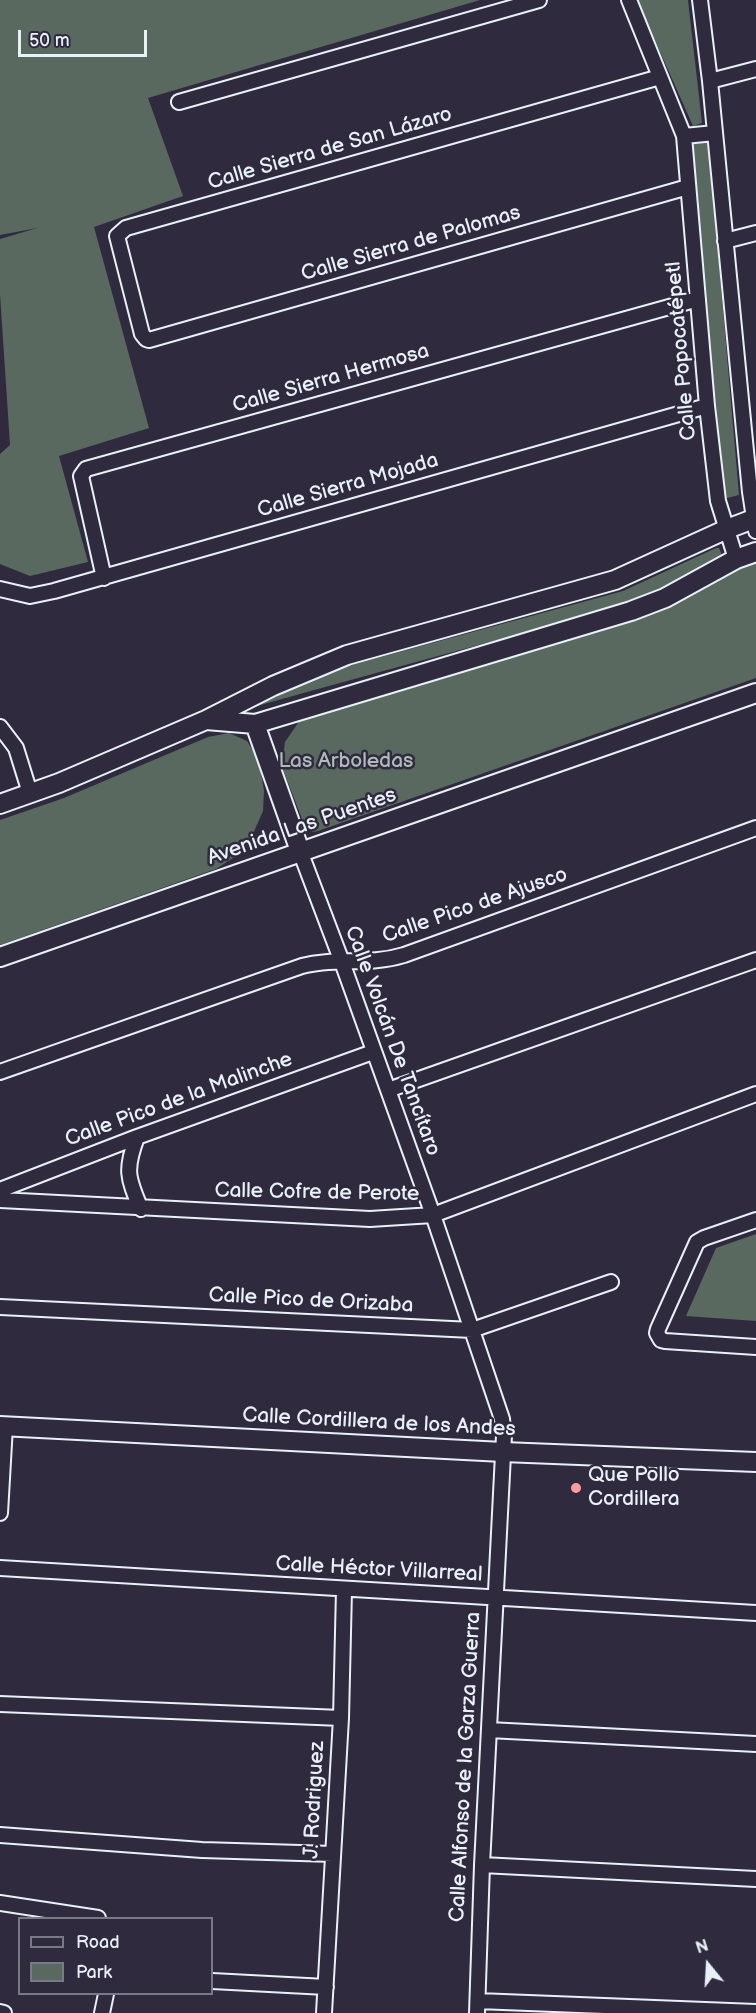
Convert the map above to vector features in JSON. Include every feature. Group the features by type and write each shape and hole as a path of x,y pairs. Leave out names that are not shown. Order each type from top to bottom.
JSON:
{"street":[{"path":"179,102 539,0"},
{"name":"Calle Popocatépetl","path":"629,0 684,136 707,406 718,501 736,559"},
{"path":"0,804 59,783 206,720 273,686 347,655 615,580 727,529 755,523 700,0"},
{"path":"710,81 756,69"},
{"name":"Calle Sierra de San Lázaro","path":"146,339 142,334 117,236 122,230 660,77"},
{"path":"684,136 714,133"},
{"name":"Calle Sierra de Palomas","path":"146,339 165,336 688,187"},
{"path":"725,241 756,233"},
{"name":"Calle Sierra Hermosa","path":"104,578 81,476 86,469 698,299"},
{"path":"742,398 756,395"},
{"name":"Calle Sierra Mojada","path":"0,590 25,596 37,595 104,578 707,406"},
{"path":"206,720 255,724 630,611 665,598 736,559 756,552"},
{"name":"Avenida Las Puentes","path":"0,957 756,693"},
{"path":"255,724 300,851"},
{"path":"0,727 16,748 30,794"},
{"name":"Calle Pico de Ajusco","path":"0,1072 302,966 317,963 372,962 404,955 756,828"},
{"name":"Calle Volcán De Tancítaro","path":"300,851 433,1215 472,1330 502,1419 503,1452"},
{"path":"388,1090 756,960"},
{"name":"Calle Pico de la Malinche","path":"0,1190 137,1137 373,1052"},
{"name":"Calle Cofre de Perote","path":"0,1200 370,1219 433,1215 756,1094"},
{"path":"137,1137 129,1159 129,1173 132,1189 141,1209"},
{"path":"756,1220 697,1242 657,1333 665,1341 756,1347"},
{"name":"Calle Pico de Orizaba","path":"0,1307 472,1330 611,1282"},
{"path":"0,1513 2,1426"},
{"name":"Calle Cordillera de los Andes","path":"2,1426 503,1452 756,1462"},
{"name":"Calle Alfonso de la Garza Guerra","path":"478,2007 494,1597 503,1452"},
{"name":"Calle Héctor Villarreal","path":"0,1568 756,1613"},
{"name":"J. Rodriguez","path":"324,2013 341,1718 344,1590"},
{"path":"0,1704 341,1718"},
{"path":"489,1730 756,1744"},
{"path":"0,1835 202,1850 333,1854"},
{"path":"482,1865 756,1879"},
{"path":"0,1903 91,1917"},
{"path":"213,1981 326,1987"},
{"path":"102,2013 106,1995"},
{"path":"478,2007 756,2012"}],"green space":[{"path":"0,0 480,0 148,98 183,196 94,227 149,428 59,456 88,562 30,576 0,564 0,454 10,445 0,294 0,239 37,228 0,235"},
{"path":"637,0 688,0 702,123 693,126"},
{"path":"708,136 739,495 719,500 689,139"},
{"path":"719,548 722,555 696,574 668,589 604,613 250,708 248,704 355,664 623,591"},
{"name":"Las Arboledas","path":"756,561 756,678 318,831 313,832 305,827 282,767 285,742 300,720 335,707 597,626 653,613 738,567"},
{"name":"Las Arboledas","path":"229,733 247,741 259,760 264,791 263,811 249,843 233,858 216,869 0,945 0,820 64,798 208,737"},
{"path":"756,1234 756,1321 686,1316 716,1248"}],"place":[{"name":"Que Pollo Cordillera","path":"576,1488"}]}
